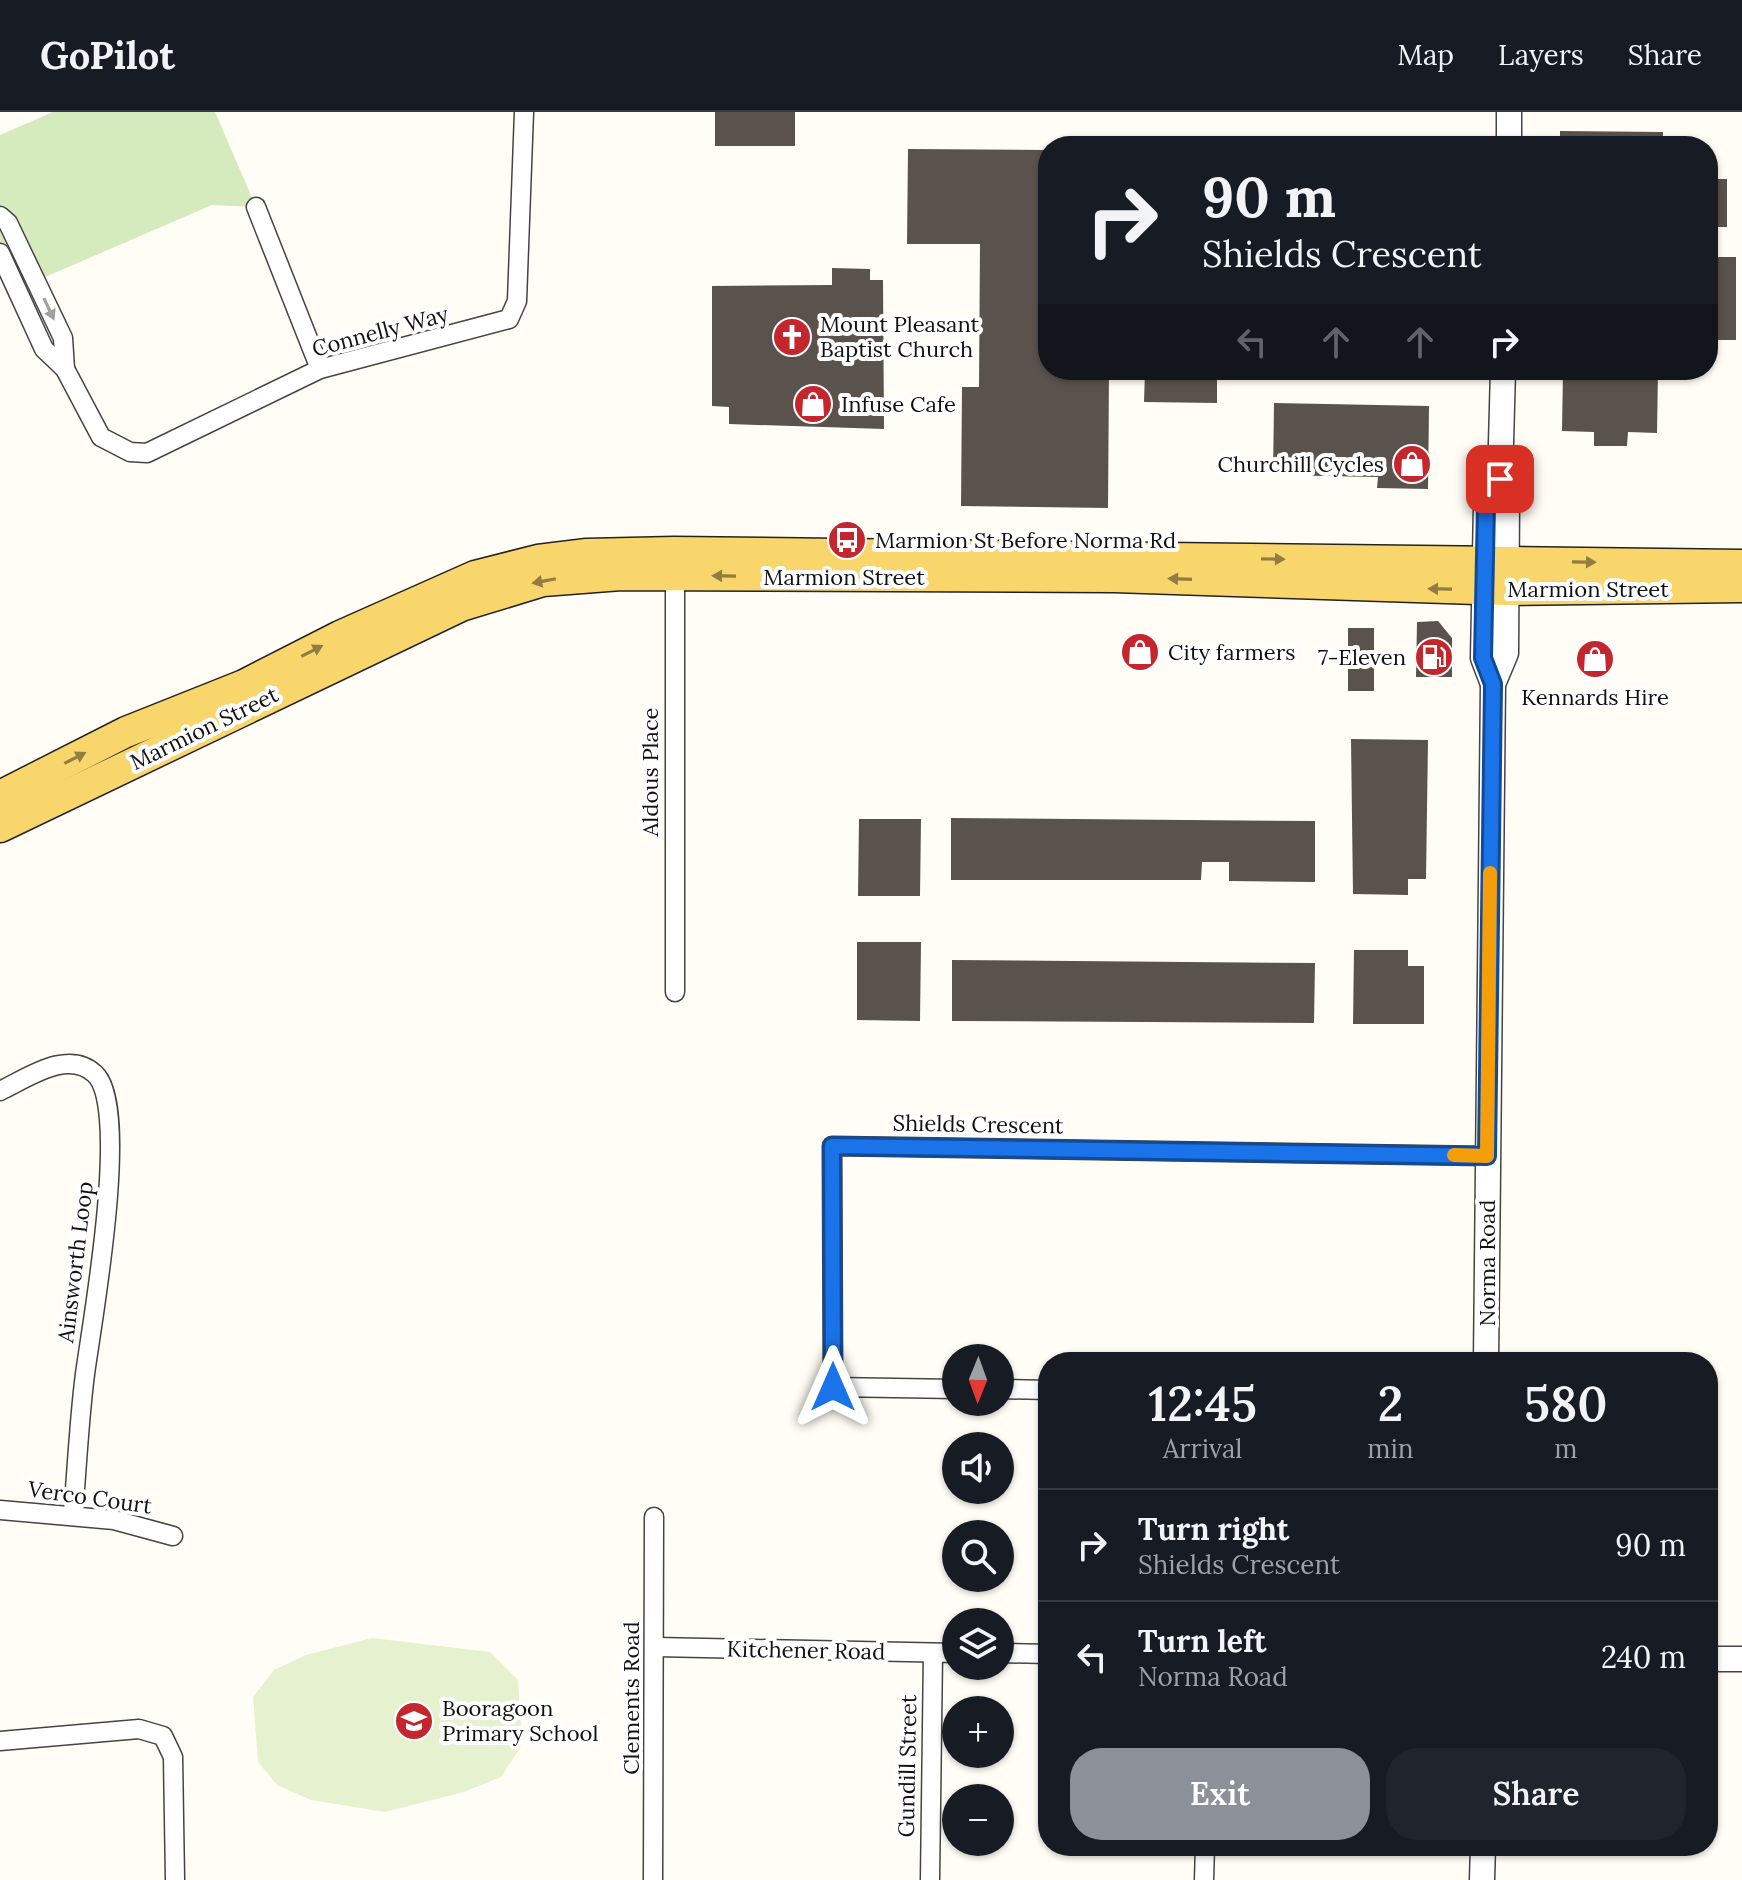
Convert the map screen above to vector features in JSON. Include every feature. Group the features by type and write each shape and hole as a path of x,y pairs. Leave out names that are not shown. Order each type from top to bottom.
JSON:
{"main road":[{"name":"Marmion Street","path":"4,810 461,606 543,581 675,564 1496,560 1742,565"},
{"name":"Marmion Street","path":"675,564 1495,590 1742,587"}],"street":[{"name":"Connelly Way","path":"2,265 8,294 44,349 65,369 101,437 130,452 147,453 320,369 509,319 517,301 524,112"},
{"path":"1509,112 1509,136"},
{"path":"256,207 320,369"},
{"name":"Connelly Way","path":"0,216 8,223 63,338 65,369"},
{"path":"2,265 26,261"},
{"path":"8,294 35,281"},
{"name":"Norma Road","path":"1486,1352 1493,684 1506,653 1495,590 1496,560 1486,505 1500,479 1503,380"},
{"name":"Aldous Place","path":"675,564 675,992"},
{"name":"Ainsworth Loop","path":"0,1091 69,1062 94,1072 105,1087 110,1162 108,1214 85,1376 73,1514"},
{"name":"Shields Crescent","path":"942,1389 833,1387 832,1146 1487,1156"},
{"path":"1014,1389 1038,1390"},
{"name":"Verco Court","path":"0,1510 73,1514 140,1525 173,1536"},
{"name":"Clements Road","path":"653,1880 654,1517"},
{"name":"Kitchener Road","path":"656,1647 942,1653"},
{"name":"Gundill Street","path":"930,1880 933,1653"},
{"path":"1014,1653 1038,1654"},
{"path":"1718,1659 1742,1659"},
{"path":"0,1741 139,1729 163,1736 173,1757 175,1880"},
{"path":"1204,1880 1205,1856"},
{"path":"1482,1880 1483,1856"}],"green space":[{"path":"53,112 215,112 256,207 212,205 15,290 0,250 0,135"},
{"path":"372,1638 490,1652 518,1680 522,1745 501,1777 464,1792 385,1812 311,1800 277,1785 258,1762 253,1697 274,1670 306,1655"}],"building":[{"path":"715,112 795,112 795,146 715,146"},
{"path":"1560,131 1663,132 1663,136 1560,136"},
{"path":"908,149 1038,150 1038,380 1109,380 1108,508 961,506 962,387 979,387 980,244 907,244"},
{"path":"1718,179 1727,179 1727,227 1718,227"},
{"path":"1718,257 1736,257 1736,340 1718,340"},
{"path":"832,268 870,269 870,280 883,280 884,429 729,424 729,407 712,406 712,286 832,285"},
{"path":"1145,380 1217,380 1217,403 1144,402"},
{"path":"1563,380 1658,380 1657,433 1628,432 1627,446 1594,446 1594,432 1562,431"},
{"path":"1274,403 1429,406 1428,489 1377,488 1378,477 1273,475"},
{"name":"7-Eleven","path":"1438,621 1452,638 1452,677 1416,677 1417,622"},
{"path":"1348,628 1374,628 1374,691 1348,691"},
{"path":"1351,739 1428,740 1426,879 1408,879 1408,895 1353,894"},
{"path":"951,818 1315,821 1315,882 1229,881 1229,862 1202,862 1201,880 951,880"},
{"path":"859,819 921,819 920,896 858,896"},
{"path":"857,942 921,942 920,1021 857,1020"},
{"path":"1354,950 1408,950 1408,966 1424,966 1424,1024 1353,1024"},
{"path":"952,960 1315,963 1314,1023 952,1021"}],"slow traffic":[{"path":"1454,1155 1487,1156 1490,873"}],"place":[{"name":"Mount Pleasant Baptist Church","path":"792,337"},
{"name":"Infuse Cafe","path":"813,404"},
{"name":"Churchill Cycles","path":"1412,464"},
{"name":"Marmion St Before Norma Rd","path":"847,540"},
{"name":"City farmers","path":"1140,652"},
{"name":"7-Eleven","path":"1434,657"},
{"name":"Kennards Hire","path":"1595,659"},
{"name":"Booragoon Primary School","path":"414,1721"}],"route":[{"path":"833,1387 832,1146 1487,1156 1493,684 1483,658 1486,505 1500,479"}]}
